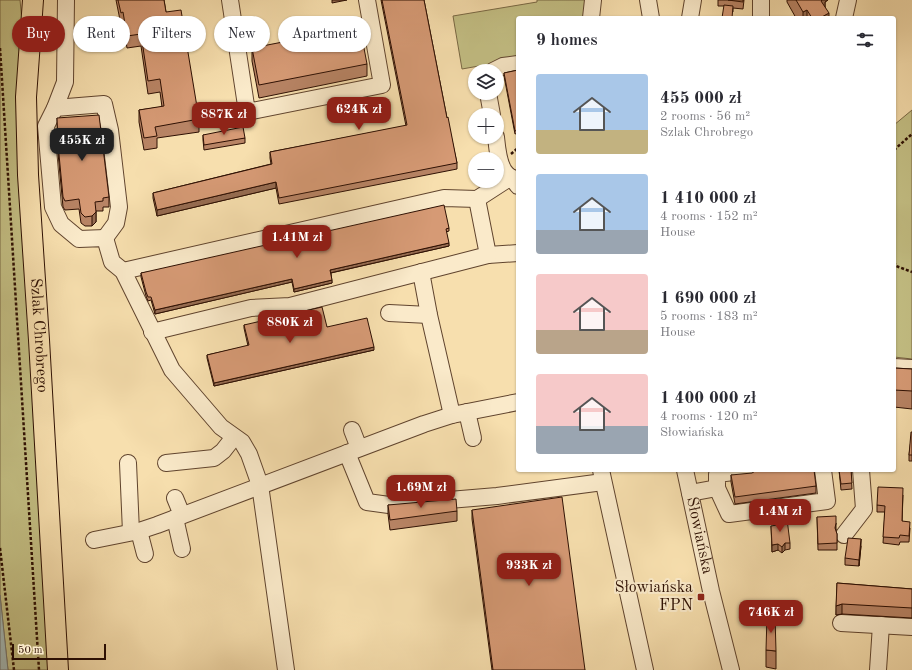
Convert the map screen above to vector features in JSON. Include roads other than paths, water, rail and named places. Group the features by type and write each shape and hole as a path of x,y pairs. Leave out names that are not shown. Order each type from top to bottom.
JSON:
{"main road":[{"name":"Szlak Chrobrego","path":"33,0 26,97 28,175 58,670"}],"street":[{"path":"66,0 66,82 46,126 53,208 61,224 78,239 105,238"},
{"path":"230,0 247,112 382,85 366,0"},
{"path":"591,16 593,0"},
{"path":"648,0 651,16"},
{"path":"690,16 693,0"},
{"path":"761,0 761,16"},
{"path":"845,16 848,0"},
{"path":"504,66 516,64"},
{"path":"55,108 104,104 110,130 119,207 116,223 105,238"},
{"path":"123,272 444,198 477,199 514,182 504,171 501,165 497,144"},
{"path":"477,199 488,255"},
{"path":"105,238 112,262 123,272 172,370 221,427 242,442 249,454 260,485 286,670"},
{"path":"152,332 251,308 290,306 488,255 516,253"},
{"path":"421,272 429,316 460,414 472,438"},
{"path":"389,313 429,316"},
{"path":"896,367 912,368"},
{"path":"94,540 135,531 179,517 353,450 460,414 516,402"},
{"path":"352,430 353,450 366,502 389,505 497,496 602,476 645,670"},
{"path":"166,463 214,458 223,451 234,437"},
{"path":"128,463 135,531 145,554"},
{"name":"Słowiańska","path":"685,472 711,591 731,670"},
{"path":"734,472 717,474 717,488 729,514 827,501 823,472"},
{"path":"844,535 864,509 861,472"},
{"path":"690,492 717,488"},
{"path":"175,498 179,517 178,530 182,549"},
{"path":"841,623 912,627"},
{"path":"878,670 881,625"}],"water":[{"path":"0,595 8,670 0,670"}],"place":[{"name":"Słowiańska FPN","path":"701,597"}]}
